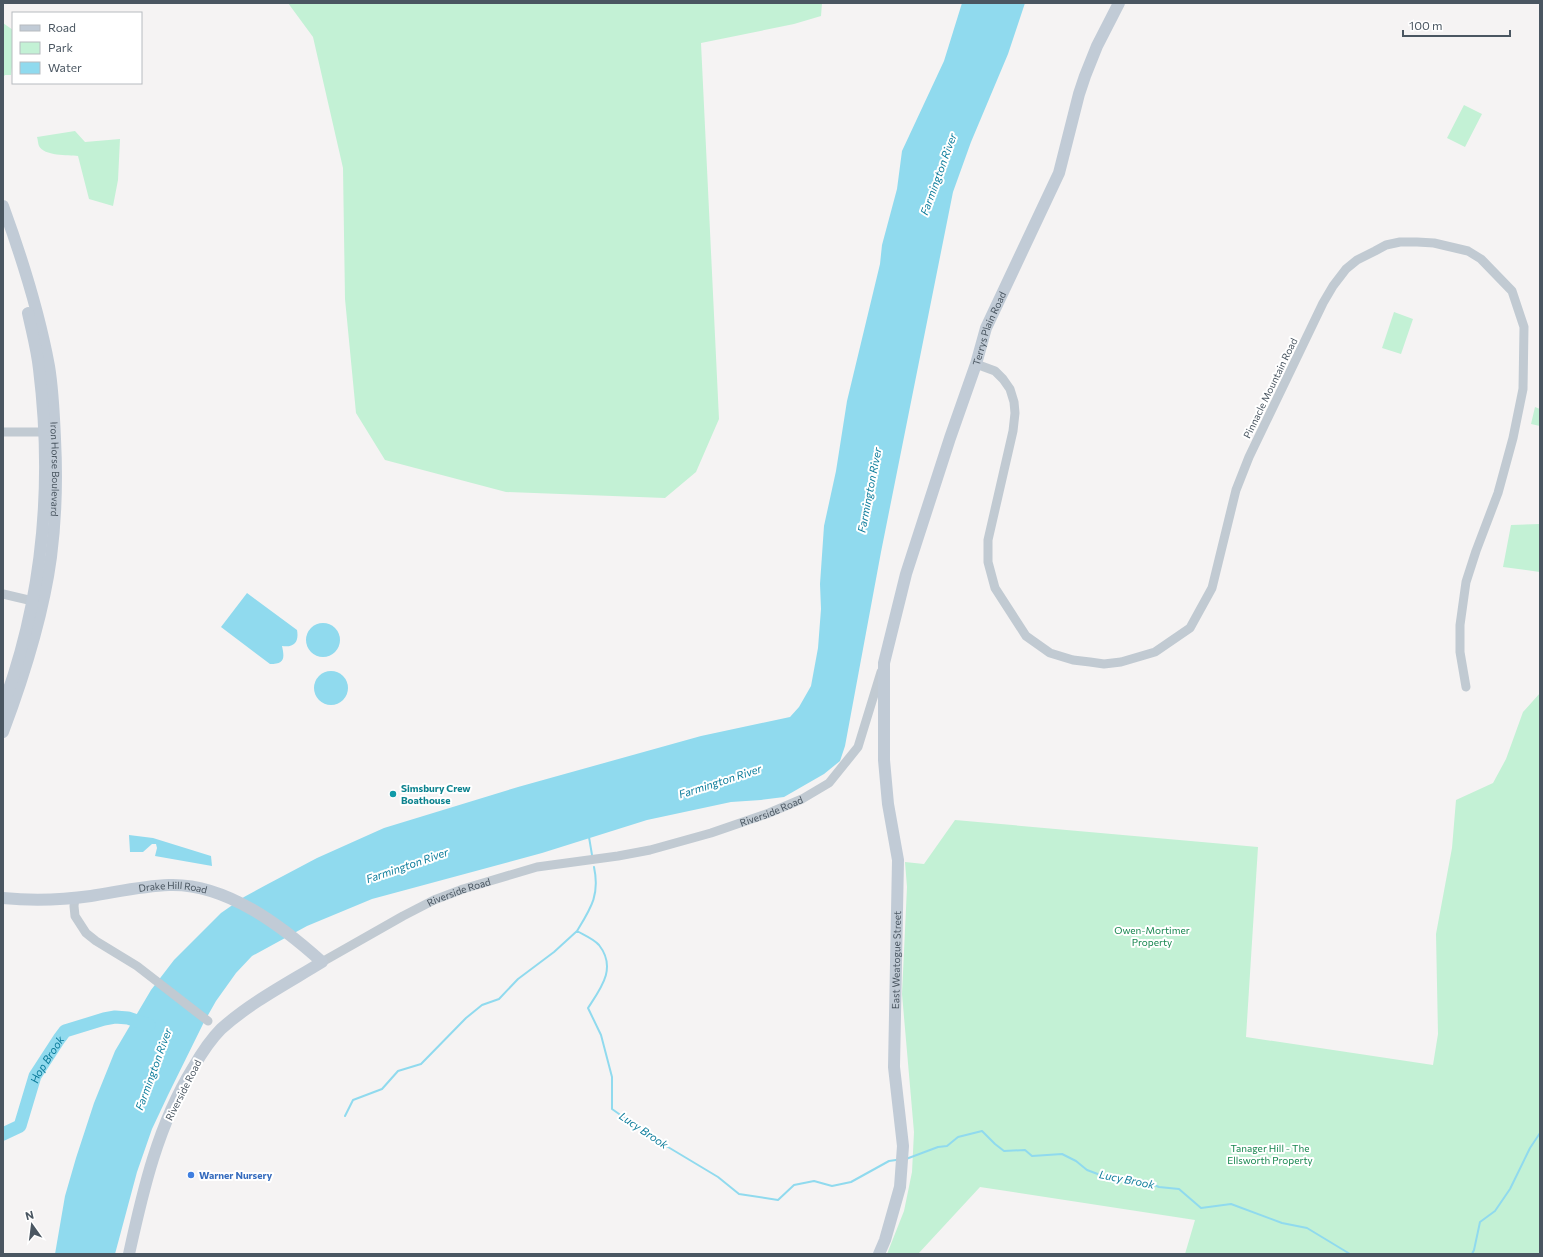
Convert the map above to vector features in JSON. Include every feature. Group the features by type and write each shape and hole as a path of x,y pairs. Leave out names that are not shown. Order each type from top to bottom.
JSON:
{"street":[{"name":"Terrys Plain Road","path":"884,663 906,574 950,438 976,364 986,328 1059,173 1085,76 1096,46 1119,3"},
{"name":"Iron Horse Boulevard","path":"3,706 51,556 56,473 50,432 54,412 49,366 34,302 4,217"},
{"name":"Pinnacle Mountain Road","path":"976,364 995,371 1003,379 1010,389 1014,402 1015,413 1013,432 988,540 988,562 995,588 1026,636 1050,653 1074,660 1104,664 1121,662 1155,652 1190,628 1212,588 1236,490 1249,457 1323,303 1333,286 1346,269 1357,260 1386,245 1400,242 1417,242 1448,246 1468,251 1481,259 1512,291 1522,320 1524,327 1523,389 1513,438 1498,494 1466,582 1460,625 1460,652 1466,687"},
{"path":"3,432 50,432"},
{"path":"3,594 37,602"},
{"name":"Iron Horse Boulevard","path":"3,732 22,681 37,602"},
{"name":"Riverside Road","path":"129,1254 142,1195 162,1130 177,1096 200,1057 216,1035 240,1013 322,962 434,900 463,889 537,867 650,850 711,833 769,814 802,799 829,783 858,747 884,663"},
{"name":"East Weatogue Street","path":"879,1254 885,1240 900,1187 902,1146 894,1067 898,860 888,804 884,760 884,663"},
{"name":"Drake Hill Road","path":"3,898 36,900 75,898 132,888 170,885 202,889 235,900 271,922 304,945 322,962"},
{"path":"75,898 75,916 86,933 136,966 208,1021"}],"green space":[{"path":"288,3 822,3 821,16 794,24 701,43 719,419 696,472 665,498 506,492 385,460 356,413 345,299 343,168 313,37"},
{"path":"3,23 12,29 12,67 11,75 5,75 3,77"},
{"path":"1464,105 1482,114 1465,147 1447,138"},
{"path":"75,131 85,142 120,139 118,180 113,206 89,199 78,156 46,152 39,146 37,137"},
{"path":"1394,312 1413,319 1401,354 1382,348"},
{"path":"1535,407 1540,409 1540,426 1531,424"},
{"path":"1540,524 1540,572 1503,567 1511,525"},
{"path":"1540,693 1540,1254 1185,1254 1195,1220 980,1187 918,1254 887,1254 904,1211 912,1172 914,1132 902,994 907,887 905,862 924,864 955,820 1258,847 1246,1037 1433,1065 1438,1034 1436,934 1452,848 1456,800 1493,783 1506,759 1523,712"}],"water":[{"name":"Farmington River","path":"962,3 1025,3 1008,54 971,142 953,192 881,552 845,746 840,761 824,774 784,797 731,802 647,820 542,853 372,899 307,926 252,956 236,973 216,1001 203,1024 152,1129 137,1172 115,1254 55,1254 65,1196 76,1158 94,1103 115,1051 151,990 174,960 221,913 244,897 317,858 384,828 518,787 701,736 790,717 799,707 811,686 818,648 824,526 836,471 847,401 880,264 882,245 897,189 902,151 944,61"},
{"path":"247,593 297,630 297,640 295,643 290,646 282,646 283,657 281,662 270,664 221,627"},
{"path":"323,623 335,628 340,640 335,652 323,657 311,652 306,640 311,628"},
{"path":"331,671 343,676 348,688 343,700 331,705 319,700 314,688 319,676"},
{"path":"129,835 153,838 211,856 212,866 155,856 157,848 156,844 152,844 143,852 130,852"}],"waterway":[{"name":"Lucy Brook","path":"589,837 592,855"},
{"name":"Lucy Brook","path":"594,867 596,886 593,901 577,931 592,939 599,945 607,962 605,978 598,993 588,1008 601,1035 612,1077 612,1109 653,1138 718,1177 739,1194 778,1200 794,1185 814,1181 832,1186 851,1182 889,1161 896,1160"},
{"path":"345,1116 353,1100 382,1089 398,1071 421,1064 466,1018 482,1005 499,999 518,979 554,952 577,931"},
{"name":"Hop Brook","path":"3,1134 20,1126 35,1076 65,1031 115,1017 128,1018 149,1025"},
{"name":"Lucy Brook","path":"906,1159 938,1147 947,1146 958,1137 982,1131 1004,1151 1025,1150 1032,1156 1062,1154 1076,1161 1087,1170 1103,1176 1145,1181 1159,1187 1179,1189 1201,1208 1231,1204 1282,1223 1307,1228 1350,1254"},
{"path":"1472,1254 1480,1222 1495,1211 1510,1189 1530,1148 1540,1133"}],"place":[{"name":"Simsbury Crew Boathouse","path":"393,794"},
{"name":"Warner Nursery","path":"191,1175"}],"park label":[{"name":"Owen-Mortimer Property","path":"1152,936"},
{"name":"Tanager Hill - The Ellsworth Property","path":"1270,1154"}]}
